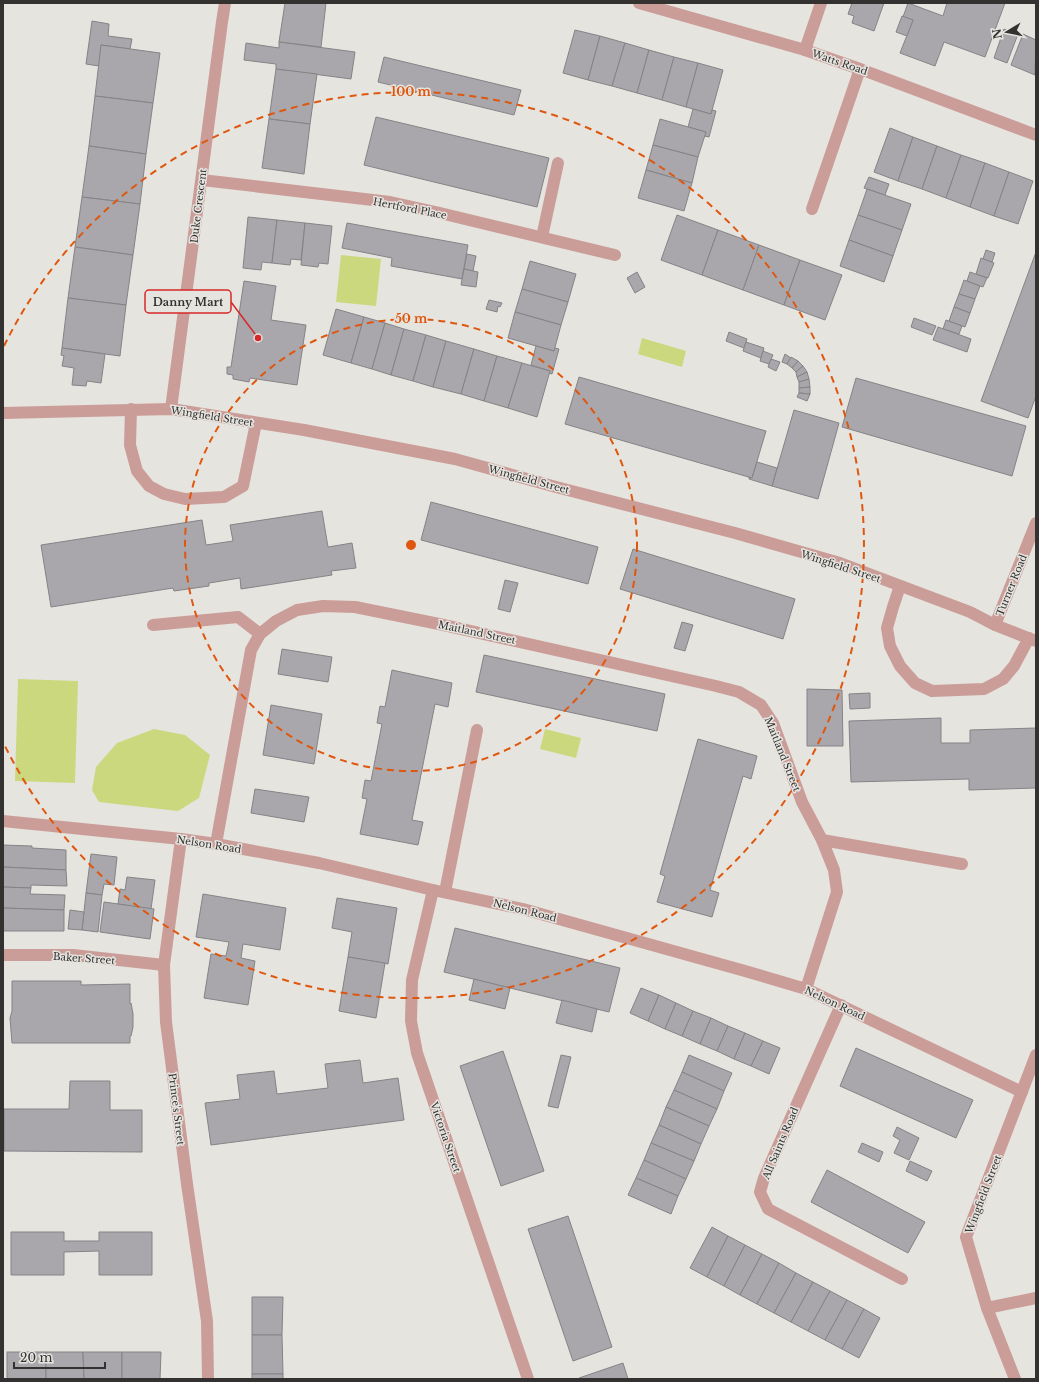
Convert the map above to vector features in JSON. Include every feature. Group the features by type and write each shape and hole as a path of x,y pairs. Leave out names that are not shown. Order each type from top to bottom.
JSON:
{"street":[{"name":"Duke Crescent","path":"171,409 225,3"},
{"name":"Watts Road","path":"639,3 805,50 1036,134"},
{"path":"805,50 821,3"},
{"path":"812,209 860,69"},
{"path":"542,237 558,163"},
{"name":"Hertford Place","path":"202,180 390,202 615,255"},
{"path":"131,409 130,445 137,471 149,486 164,494 185,499 224,497 243,486 256,423"},
{"name":"Wingfield Street","path":"3,413 171,409 304,430 455,459 556,487 736,533 840,563 970,612 995,625 1032,640"},
{"name":"Turner Road","path":"995,625 1036,523"},
{"path":"900,586 887,628 890,646 900,666 915,683 932,691 984,689 1003,678 1014,666 1032,640"},
{"name":"Maitland Street","path":"216,844 251,650 260,634 276,620 297,610 323,606 354,607 447,626 739,692 761,705 773,723 802,802 822,840 834,870 837,892 832,912 806,989"},
{"path":"153,625 238,617 260,634"},
{"path":"445,892 477,730"},
{"name":"Nelson Road","path":"3,821 216,844 319,863 432,890 523,909 806,989 1022,1092"},
{"name":"Prince's Street","path":"180,839 164,966 167,1030 207,1321 208,1379"},
{"path":"822,840 962,864"},
{"name":"Victoria Street","path":"432,890 412,980 411,1021 417,1053 528,1379"},
{"name":"Baker Street","path":"3,955 73,955 164,966"},
{"name":"All Saints Road","path":"841,1005 764,1178 760,1192 768,1208 902,1279"},
{"name":"Wingfield Street","path":"1015,1379 987,1308 966,1237 1036,1055"},
{"path":"987,1308 1036,1298"}],"green space":[{"path":"341,255 381,259 376,306 336,302"},
{"path":"642,338 686,351 682,367 638,354"},
{"path":"18,679 78,681 75,783 15,781"},
{"path":"154,729 185,735 210,755 199,798 178,811 99,802 92,790 96,767 117,743"},
{"path":"545,729 581,738 576,758 540,749"}],"building":[{"path":"285,3 326,3 321,47 279,42"},
{"path":"852,3 884,3 874,31 852,23 854,16 848,14"},
{"path":"908,3 943,16 947,3 1005,3 985,57 944,42 935,66 900,53 913,20 903,17"},
{"path":"902,16 913,20 907,36 896,32"},
{"path":"92,21 109,24 108,36 132,39 130,49 101,45 99,66 86,64"},
{"path":"1004,29 1018,34 1007,63 994,58"},
{"path":"575,30 600,36 588,80 563,73"},
{"path":"1023,34 1036,40 1035,75 1011,65"},
{"path":"600,36 625,43 612,86 588,80"},
{"path":"279,42 355,52 351,79 276,69 276,64 244,60 246,43 279,48"},
{"path":"625,43 649,50 637,93 612,86"},
{"path":"101,45 160,53 153,103 95,96"},
{"path":"649,50 674,57 662,100 637,93"},
{"path":"384,57 521,90 514,115 378,82"},
{"path":"674,57 698,63 686,107 662,100"},
{"path":"698,63 723,70 711,114 686,107"},
{"path":"276,69 317,74 310,124 269,119"},
{"path":"95,96 153,103 146,154 89,146"},
{"path":"693,109 711,114 712,110 716,111 709,137 704,136 706,132 688,127"},
{"path":"376,117 549,158 537,207 364,165"},
{"path":"269,119 310,124 304,174 262,168"},
{"path":"660,119 706,132 698,157 653,145"},
{"path":"890,128 913,137 898,181 874,172"},
{"path":"913,137 937,146 922,189 898,181"},
{"path":"653,145 698,157 692,183 646,170"},
{"path":"89,146 146,154 140,204 82,197"},
{"path":"937,146 961,155 946,198 922,189"},
{"path":"961,155 985,163 970,207 946,198"},
{"path":"985,163 1009,172 994,216 970,207"},
{"path":"646,170 692,183 684,211 638,198"},
{"path":"1009,172 1033,181 1018,224 994,216"},
{"path":"869,177 889,184 885,195 864,188"},
{"path":"867,189 911,204 902,230 858,215"},
{"path":"82,197 140,204 133,255 75,247"},
{"path":"677,215 718,230 702,275 661,260"},
{"path":"858,215 902,230 893,256 849,240"},
{"path":"248,217 277,220 272,263 262,262 261,270 243,268"},
{"path":"277,220 305,223 301,260 291,259 290,265 272,263"},
{"path":"305,223 332,226 328,264 319,263 318,267 301,265"},
{"path":"347,223 468,245 462,279 391,266 392,258 342,248"},
{"path":"718,230 759,245 743,290 702,275"},
{"path":"849,240 893,256 884,282 840,266"},
{"path":"759,245 800,260 784,305 743,290"},
{"path":"75,247 133,255 126,305 68,298"},
{"path":"986,250 995,253 992,262 983,259"},
{"path":"1036,252 1036,396 1028,418 981,401"},
{"path":"467,254 476,256 473,271 464,269"},
{"path":"981,258 994,263 988,278 976,274"},
{"path":"800,260 842,275 825,320 784,305"},
{"path":"530,261 576,274 568,302 522,289"},
{"path":"464,269 478,272 476,287 461,285"},
{"path":"637,272 645,287 635,293 627,278"},
{"path":"970,272 987,278 983,287 967,281"},
{"path":"964,280 980,286 975,299 959,294"},
{"path":"244,281 276,286 271,320 306,325 297,385 250,378 249,382 233,379 233,375 227,374 227,367 231,367"},
{"path":"522,289 568,302 561,325 515,312"},
{"path":"959,294 975,299 970,313 954,307"},
{"path":"68,298 126,305 120,356 62,348"},
{"path":"489,300 502,303 500,307 498,306 497,312 486,309"},
{"path":"954,307 970,313 965,327 949,321"},
{"path":"336,309 364,317 351,363 323,355"},
{"path":"515,312 561,325 554,351 508,338"},
{"path":"364,317 385,323 372,369 351,363"},
{"path":"914,318 936,326 932,335 911,327"},
{"path":"946,320 962,326 959,334 943,329"},
{"path":"385,323 404,329 391,375 372,369"},
{"path":"938,327 971,339 967,352 933,340"},
{"path":"404,329 426,335 413,381 391,375"},
{"path":"729,332 747,339 744,348 726,341"},
{"path":"426,335 446,341 433,387 413,381"},
{"path":"446,341 474,349 461,394 433,387"},
{"path":"746,342 764,348 761,358 743,351"},
{"path":"536,346 554,351 555,348 559,349 552,374 549,373 550,371 531,365"},
{"path":"62,348 105,354 101,383 87,381 86,386 72,385 74,368 62,366 64,356 61,355"},
{"path":"474,349 497,356 484,401 461,394"},
{"path":"763,351 773,355 769,364 760,361"},
{"path":"785,354 791,358 787,364 782,362"},
{"path":"497,356 522,363 508,408 484,401"},
{"path":"791,357 798,361 792,368 787,364"},
{"path":"771,359 780,362 776,371 768,367"},
{"path":"798,361 803,366 796,372 792,368"},
{"path":"522,363 550,371 537,417 508,408"},
{"path":"803,366 807,372 797,377 796,372"},
{"path":"807,372 809,379 799,382 797,377"},
{"path":"579,377 766,431 752,478 565,424"},
{"path":"856,378 1026,426 1012,476 842,427"},
{"path":"809,379 810,387 799,388 799,382"},
{"path":"810,387 810,394 799,393 799,388"},
{"path":"799,393 810,394 807,401 797,397"},
{"path":"794,410 839,423 818,499 772,486"},
{"path":"757,462 777,468 772,486 749,479 749,477 752,478"},
{"path":"431,502 598,547 588,584 421,540"},
{"path":"322,511 328,547 352,543 356,568 331,571 332,575 241,589 240,578 209,583 209,586 174,591 173,588 51,607 41,545 202,520 206,545 233,541 230,525"},
{"path":"633,549 795,599 783,639 620,589"},
{"path":"505,580 518,583 510,612 498,609"},
{"path":"682,622 693,625 685,651 674,648"},
{"path":"282,649 332,657 328,682 278,674"},
{"path":"484,655 665,694 657,731 476,692"},
{"path":"392,670 452,683 448,707 435,704 412,820 423,822 418,845 360,834 367,799 362,798 365,780 371,781 382,724 377,723 380,706 385,707"},
{"path":"807,689 842,690 843,746 807,746"},
{"path":"870,693 870,708 850,709 849,694"},
{"path":"271,705 322,714 314,764 263,755"},
{"path":"941,718 941,743 970,743 970,730 1036,728 1036,788 969,790 969,779 851,782 849,721"},
{"path":"698,739 757,756 751,779 743,776 710,890 719,893 712,917 657,902 665,876 660,874"},
{"path":"255,789 309,797 304,822 251,813"},
{"path":"3,845 32,846 32,848 66,850 66,870 3,867"},
{"path":"91,854 117,857 114,885 104,884 102,895 86,893"},
{"path":"3,867 66,870 67,886 31,885 31,888 3,887"},
{"path":"127,877 155,880 151,909 118,904 120,889 125,890"},
{"path":"3,887 31,888 30,894 65,895 64,910 3,908"},
{"path":"86,893 102,895 98,932 82,930"},
{"path":"203,894 286,908 280,950 243,944 241,958 255,961 248,1005 204,998 211,954 226,956 229,942 196,937"},
{"path":"337,898 397,908 388,964 348,957 352,932 332,928"},
{"path":"104,902 154,909 150,939 100,932"},
{"path":"3,908 64,910 64,931 3,931"},
{"path":"70,910 84,912 82,930 68,929"},
{"path":"455,928 620,968 609,1012 444,972"},
{"path":"348,957 385,963 376,1018 339,1011"},
{"path":"474,979 510,988 505,1009 469,1000"},
{"path":"12,981 81,981 81,985 130,984 130,1004 131,1003 133,1014 133,1027 130,1036 130,1043 12,1043 10,1018 12,1011"},
{"path":"641,988 659,995 648,1021 630,1013"},
{"path":"659,995 676,1003 665,1029 648,1021"},
{"path":"562,1000 597,1009 592,1032 556,1023"},
{"path":"676,1003 693,1011 682,1036 665,1029"},
{"path":"693,1011 711,1018 700,1044 682,1036"},
{"path":"711,1018 728,1026 717,1051 700,1044"},
{"path":"728,1026 745,1033 734,1059 717,1051"},
{"path":"745,1033 763,1041 751,1066 734,1059"},
{"path":"763,1041 780,1048 769,1074 751,1066"},
{"path":"856,1048 973,1100 956,1138 840,1086"},
{"path":"503,1051 544,1171 501,1186 460,1066"},
{"path":"561,1055 571,1057 558,1108 548,1106"},
{"path":"689,1055 732,1073 724,1091 682,1072"},
{"path":"360,1060 363,1083 398,1078 404,1120 211,1145 205,1103 240,1099 237,1075 274,1071 277,1094 328,1088 325,1064"},
{"path":"682,1072 724,1091 717,1109 674,1090"},
{"path":"70,1081 110,1081 110,1110 142,1110 142,1152 4,1151 4,1109 69,1109"},
{"path":"674,1090 717,1109 709,1126 666,1107"},
{"path":"666,1107 709,1126 701,1144 659,1125"},
{"path":"659,1125 701,1144 694,1161 651,1143"},
{"path":"897,1127 919,1138 909,1160 894,1153 900,1140 893,1136"},
{"path":"651,1143 694,1161 686,1179 644,1160"},
{"path":"862,1143 883,1152 879,1162 858,1152"},
{"path":"644,1160 686,1179 678,1196 636,1178"},
{"path":"910,1161 932,1171 927,1181 906,1171"},
{"path":"827,1170 925,1222 908,1253 811,1202"},
{"path":"636,1178 678,1196 671,1214 628,1195"},
{"path":"568,1216 612,1347 573,1361 528,1229"},
{"path":"712,1227 728,1236 707,1277 690,1268"},
{"path":"11,1232 64,1232 64,1241 99,1241 99,1232 152,1232 152,1275 99,1275 99,1251 64,1252 64,1275 11,1275"},
{"path":"728,1236 745,1245 724,1286 707,1277"},
{"path":"745,1245 762,1254 740,1295 724,1286"},
{"path":"762,1254 779,1263 757,1304 740,1295"},
{"path":"779,1263 796,1273 774,1313 757,1304"},
{"path":"796,1273 813,1282 791,1322 774,1313"},
{"path":"813,1282 830,1291 808,1331 791,1322"},
{"path":"830,1291 847,1300 825,1340 808,1331"},
{"path":"252,1297 283,1297 282,1335 252,1335"},
{"path":"847,1300 864,1309 842,1349 825,1340"},
{"path":"864,1309 880,1318 859,1358 842,1349"},
{"path":"252,1335 282,1335 283,1374 252,1374"},
{"path":"7,1352 46,1352 46,1379 7,1379"},
{"path":"46,1352 83,1352 84,1379 46,1379"},
{"path":"83,1352 122,1352 122,1379 84,1379"},
{"path":"122,1352 161,1352 160,1379 122,1379"},
{"path":"623,1363 628,1379 579,1378"},
{"path":"252,1374 283,1374 283,1379 252,1379"}],"place":[{"name":"Danny Mart","path":"258,338"}]}
